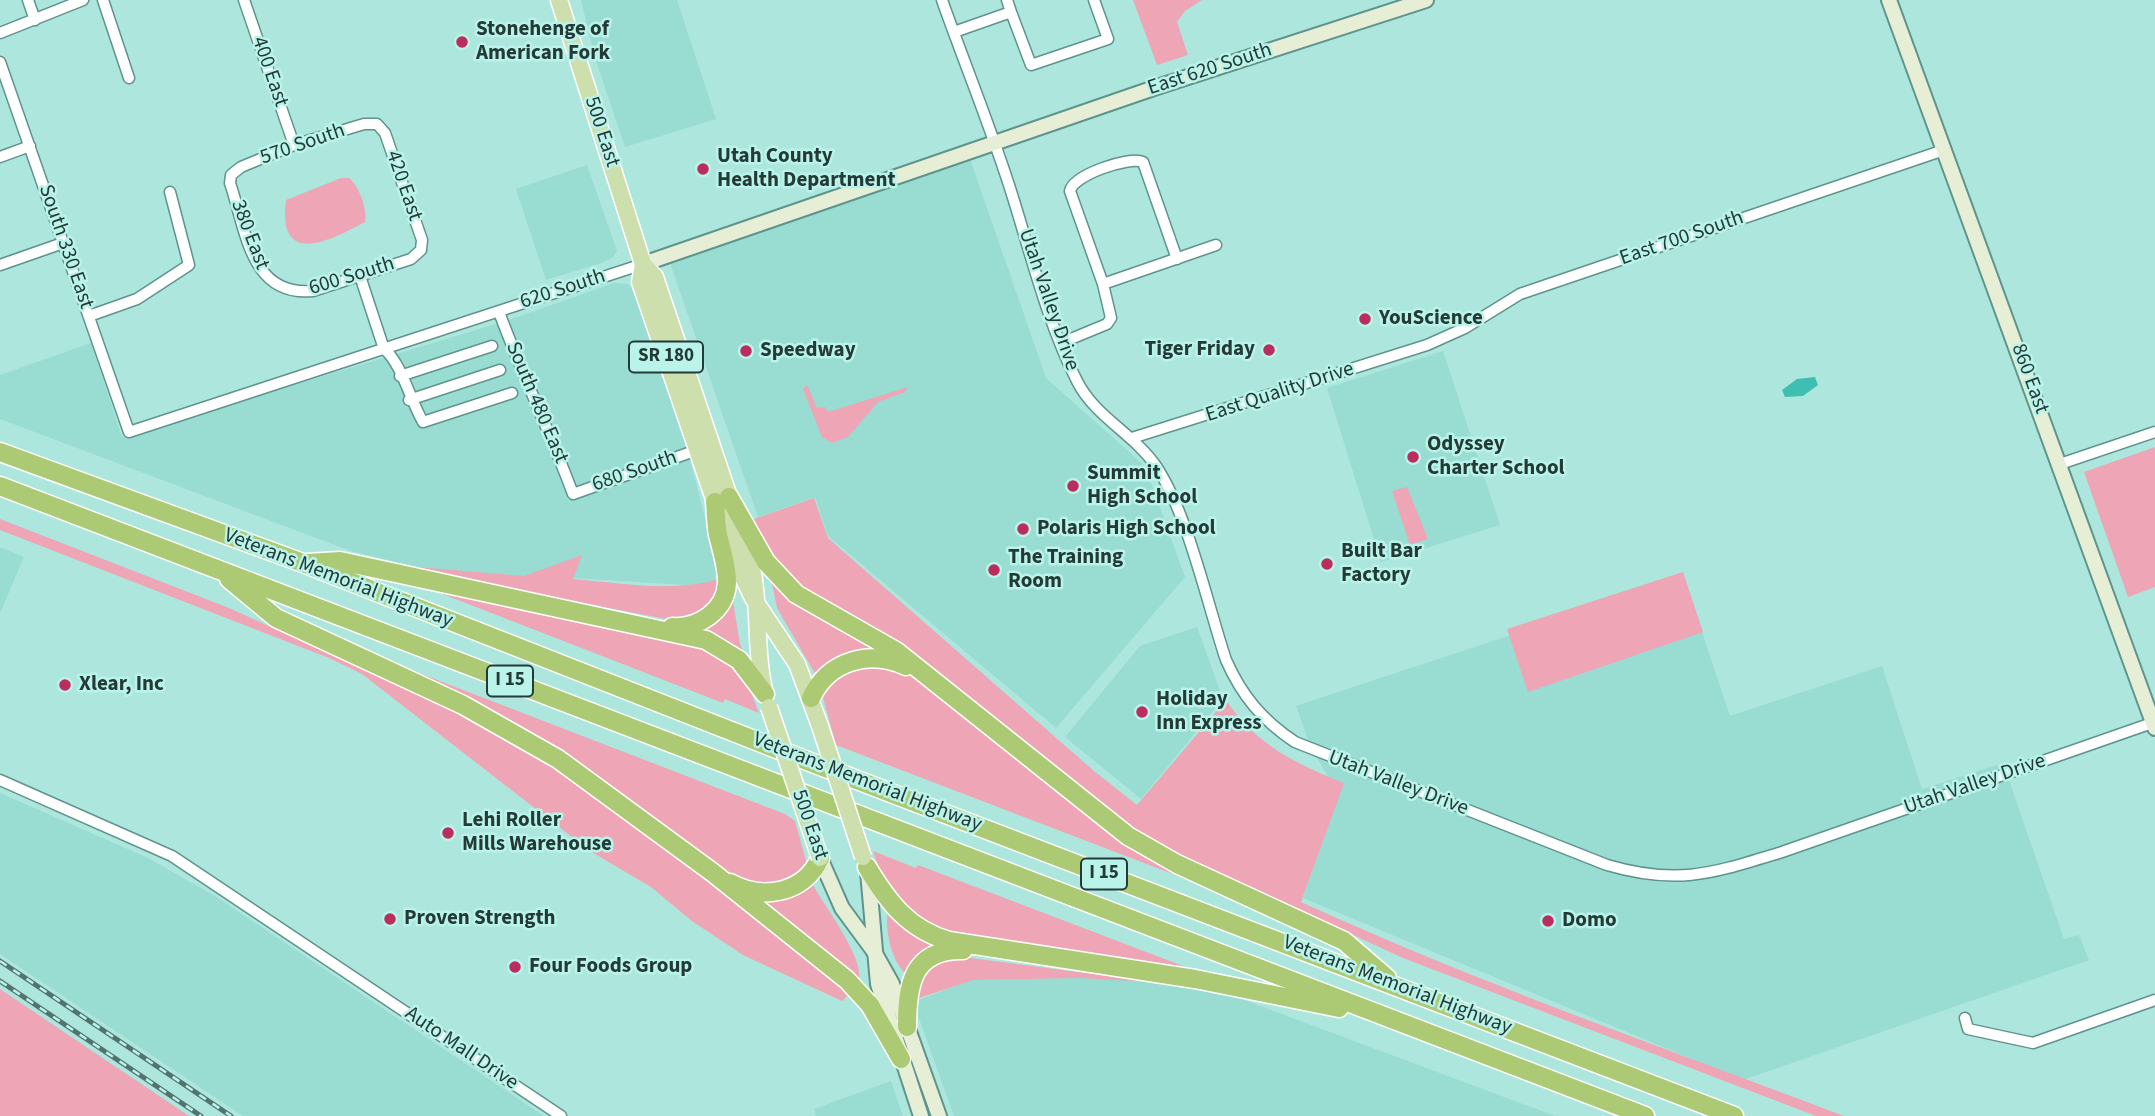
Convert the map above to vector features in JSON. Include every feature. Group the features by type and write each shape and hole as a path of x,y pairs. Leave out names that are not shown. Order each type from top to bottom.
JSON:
{"highway":[{"name":"Veterans Memorial Highway","path":"0,452 303,563 1734,1116"},
{"name":"Veterans Memorial Highway","path":"0,486 1645,1116"},
{"path":"641,624 688,626 708,617 720,604 727,588 728,569 718,533 722,500"},
{"path":"722,500 786,586 812,605 896,652 1128,836 1177,864 1344,941 1398,987"},
{"path":"303,563 340,561 706,640 726,649 747,667 767,701"},
{"path":"217,569 276,618 463,705 549,753 712,873 853,985 870,1005 901,1059"},
{"path":"811,698 829,673 861,659 893,660 925,676"},
{"path":"712,873 743,889 770,892 806,880 820,858"},
{"path":"865,862 888,901 916,927 943,940 992,950 1148,971 1388,1017"},
{"path":"907,1027 909,985 923,963 946,951 992,950"}],"main road":[{"name":"500 East","path":"559,0 643,264 655,277 722,500 735,561 758,607 793,657 811,698 865,862"},
{"name":"500 East","path":"643,264 640,282 697,450 722,500"},
{"name":"500 East","path":"758,607 759,660 767,701 820,858"}],"street":[{"path":"28,0 35,20"},
{"path":"0,33 83,0"},
{"path":"103,0 129,78"},
{"name":"400 East","path":"244,0 294,145"},
{"name":"Utah Valley Drive","path":"943,0 995,142 1061,343 1085,395 1132,438 1154,464 1170,490 1226,660 1245,697 1263,719 1295,743 1637,874 1679,878 1724,870 2154,724"},
{"path":"1007,0 1031,65 1108,39 1094,0"},
{"name":"East 620 South","path":"995,142 1426,0"},
{"name":"860 East","path":"1889,0 2154,724"},
{"path":"954,32 1011,12"},
{"name":"South 330 East","path":"0,62 129,432"},
{"name":"570 South","path":"231,175 241,167 294,145 364,124 377,124"},
{"name":"420 East","path":"377,124 384,133 408,198 422,240 421,250"},
{"name":"620 South","path":"129,432 643,264 995,142"},
{"path":"0,157 30,146"},
{"name":"East 700 South","path":"1427,345 1465,328 1520,294 1944,150"},
{"path":"1061,343 1109,321 1111,311 1070,187 1078,178 1132,160 1143,162 1177,258"},
{"name":"380 East","path":"231,175 230,183 257,263 265,278 279,288"},
{"path":"89,316 137,299 189,265 170,192"},
{"path":"0,265 63,243"},
{"path":"1103,284 1216,245"},
{"name":"600 South","path":"279,288 299,293 313,292 411,259 421,250"},
{"path":"360,276 384,349 392,356 409,400 423,422 512,393"},
{"name":"South 480 East","path":"499,312 526,386 549,428 573,494"},
{"name":"East Quality Drive","path":"1132,438 1427,345"},
{"path":"400,376 492,346"},
{"path":"409,400 500,370"},
{"path":"2060,464 2155,432"},
{"name":"680 South","path":"573,494 697,450"},
{"name":"Auto Mall Drive","path":"0,780 172,856 312,947 561,1116"},
{"name":"500 East","path":"820,858 842,908 873,950 892,984 939,1116"},
{"name":"500 East","path":"865,862 873,905 873,950 880,994 921,1116"},
{"path":"1965,1018 1968,1029 2033,1043 2155,1000"}],"shaded area":[{"path":"581,0 677,0 716,119 625,147 595,58"},
{"path":"1133,0 1202,0 1185,11 1177,22 1188,55 1157,65"},
{"path":"970,159 1046,378 1145,466 1185,577 1056,728 828,536 815,497 758,517 670,263"},
{"path":"587,165 617,251 612,258 601,263 546,280 516,189"},
{"path":"341,178 349,178 359,192 364,205 365,222 322,241 309,244 298,242 290,235 285,221 286,200"},
{"path":"614,283 628,284 632,288 685,440 721,580 701,586 574,578 521,580 444,574 351,551 0,419 0,375 91,343 122,437 509,320"},
{"name":"Odyssey Charter School","path":"1443,351 1500,525 1381,562 1327,388"},
{"path":"1815,377 1818,385 1803,396 1785,397 1782,390 1797,379"},
{"path":"807,385 817,408 825,407 828,412 908,387 905,392 878,402 848,437 832,443 822,437 803,389"},
{"path":"2155,447 2155,587 2128,597 2084,472"},
{"path":"1407,487 1428,539 1410,545 1392,491"},
{"path":"814,498 828,538 1094,771 1137,805 1226,700 1263,741 1293,760 1344,783 1301,902 1503,987 1844,1116 1816,1116 1403,958 1167,849 1125,823 801,588 770,554 754,519"},
{"path":"0,519 229,608 432,700 503,737 557,769 634,824 820,967 849,994 842,1001 743,955 692,921 651,887 590,851 362,674 329,658 0,530"},
{"path":"0,547 24,557 0,613"},
{"path":"582,555 573,579 665,586 719,579 714,595 706,607 693,616 677,621 415,571 417,567 524,576"},
{"path":"1683,572 1703,632 1528,692 1507,629"},
{"path":"771,579 887,653 817,677 777,608"},
{"path":"422,586 531,613 697,644 727,657 747,682 759,713 725,699 723,703"},
{"path":"732,595 740,644 746,656 695,630"},
{"path":"1197,627 1223,699 1141,799 1065,737 1140,646"},
{"path":"1702,632 1730,716 1882,666 1922,789 2003,763 2064,939 2079,935 2089,960 1743,1080 1303,898 1339,795 1311,748 1296,706 1517,633 1536,687"},
{"path":"856,665 898,667 914,676 1225,894 836,745 822,694 828,685"},
{"path":"406,668 785,814 795,821 807,864 789,884 739,883 404,670"},
{"path":"0,793 146,857 215,896 544,1116 243,1116 0,954"},
{"path":"873,851 916,868 918,865 1204,974 988,944 916,923 882,878"},
{"path":"812,883 851,947 857,961 858,983 747,896"},
{"path":"888,911 941,945 908,975 902,970 890,946"},
{"path":"955,957 1154,982 1080,978 973,980 916,999 922,982 918,980 935,963"},
{"path":"1180,976 1555,1116 954,1116 913,1002 971,980"},
{"path":"0,989 189,1116 0,1116"},
{"path":"891,1081 903,1116 816,1116 814,1109"}],"railway":[{"path":"0,961 231,1116"},
{"path":"0,981 201,1116"}],"place":[{"name":"Stonehenge of American Fork","path":"462,42"},
{"name":"Utah County Health Department","path":"703,169"},
{"name":"YouScience","path":"1365,319"},
{"name":"Tiger Friday","path":"1269,350"},
{"name":"Speedway","path":"746,351"},
{"name":"Odyssey Charter School","path":"1413,457"},
{"name":"Summit High School","path":"1073,486"},
{"name":"Polaris High School","path":"1023,529"},
{"name":"Built Bar Factory","path":"1327,564"},
{"name":"The Training Room","path":"994,570"},
{"name":"Xlear, Inc","path":"65,685"},
{"name":"Holiday Inn Express","path":"1142,712"},
{"name":"Lehi Roller Mills Warehouse","path":"448,833"},
{"name":"Proven Strength","path":"390,919"},
{"name":"Domo","path":"1548,921"},
{"name":"Four Foods Group","path":"515,967"}]}
